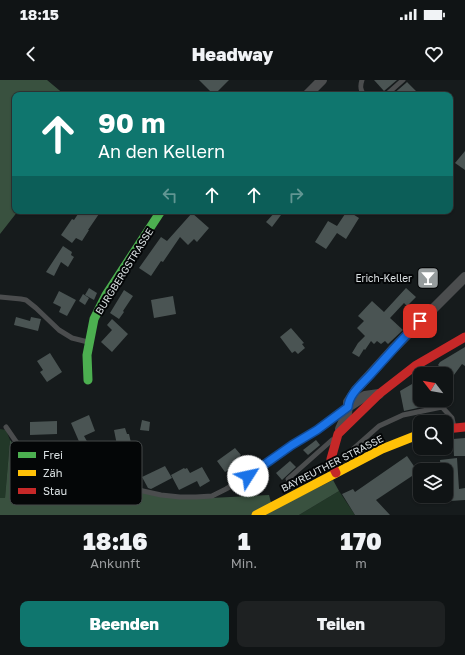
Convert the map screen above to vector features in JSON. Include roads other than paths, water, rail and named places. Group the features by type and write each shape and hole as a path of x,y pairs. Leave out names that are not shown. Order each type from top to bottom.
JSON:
{"street":[{"path":"310,92 322,80"},
{"name":"BURGBERGSTRASSE","path":"88,380 87,355 94,319 106,295 159,214"},
{"path":"336,473 331,463 331,459 338,434 347,413 348,402 356,390 393,349 465,277"},
{"path":"338,434 379,394 415,366 465,337"},
{"path":"348,407 365,396 379,394"},
{"path":"453,428 465,427"},
{"name":"BAYREUTHER STRASSE","path":"256,515 391,444 413,437"}],"lane":[{"path":"361,92 360,85 362,80"},
{"path":"389,92 403,80"},
{"path":"0,297 21,298 26,300 59,330 72,338 89,342"},
{"path":"142,491 180,497 212,496 226,490 248,476 292,445 317,430 348,407"},
{"path":"358,461 353,449 379,426 403,416 442,407 449,415"},
{"path":"6,427 15,441"},
{"path":"288,479 338,434"}],"place":[{"name":"Erich-Keller","path":"428,278"}]}
